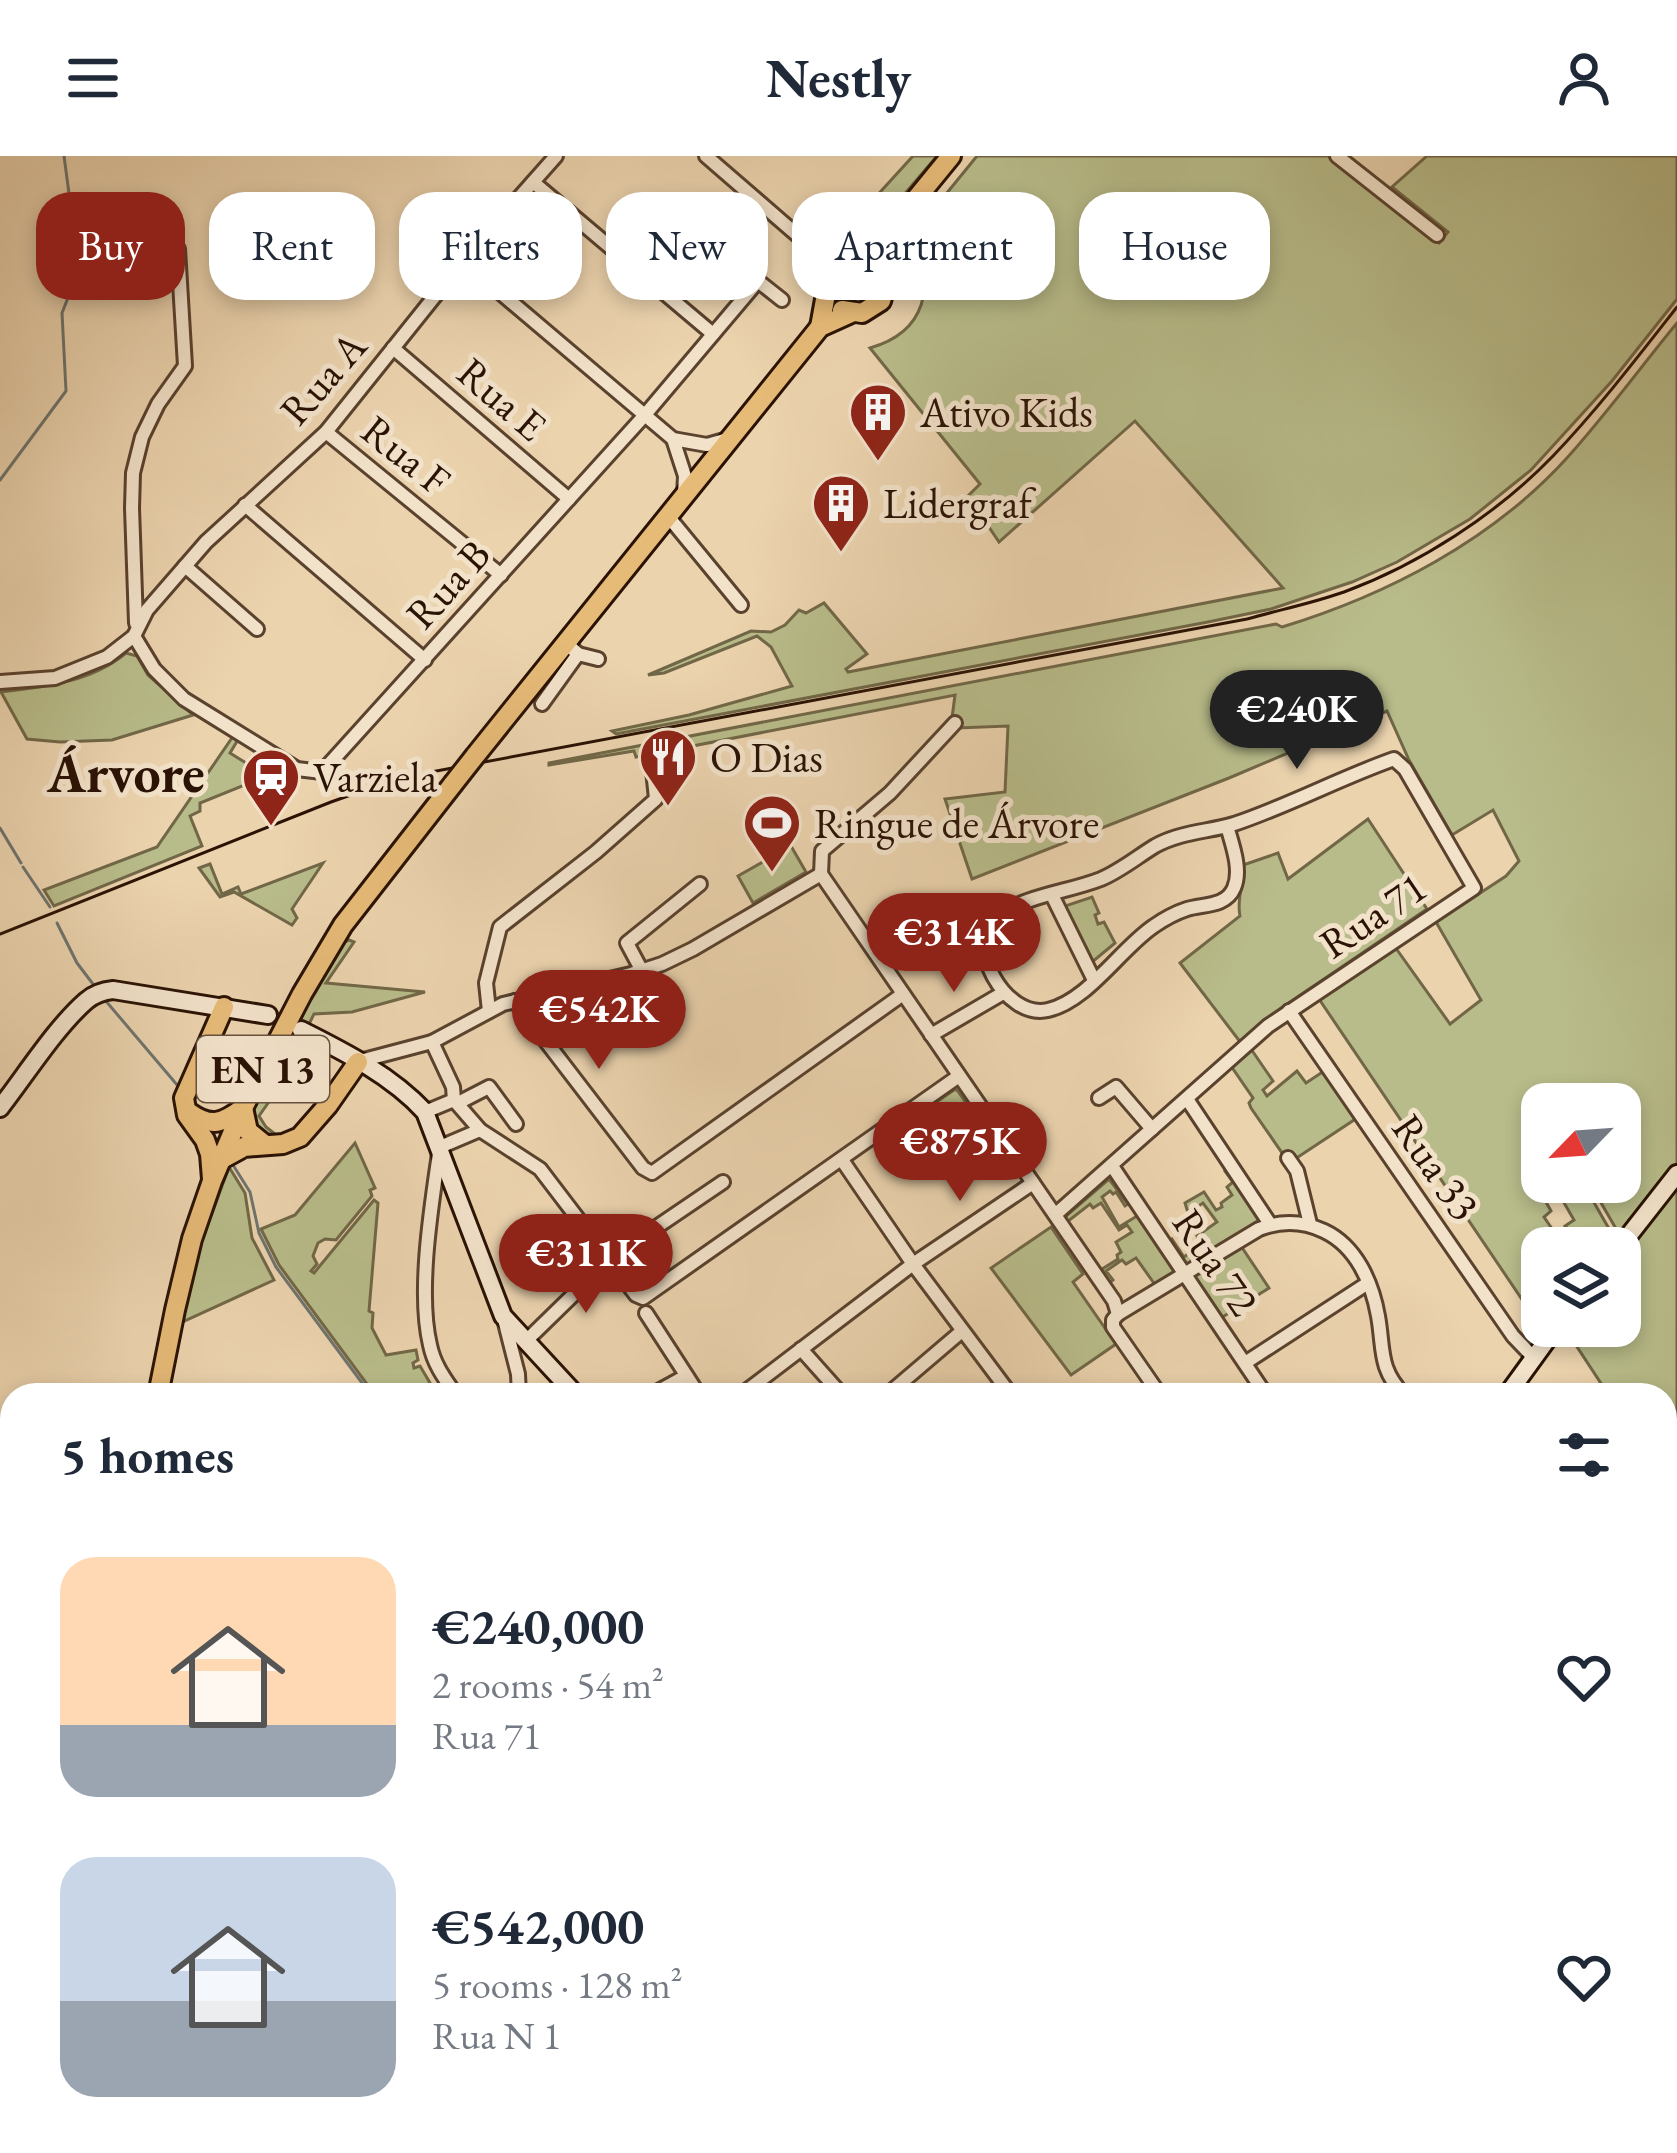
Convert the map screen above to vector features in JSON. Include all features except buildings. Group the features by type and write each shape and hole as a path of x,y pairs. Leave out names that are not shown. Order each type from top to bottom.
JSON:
{"main road":[{"name":"EN 13","path":"927,192 959,158"},
{"name":"EN 13","path":"933,192 959,158"},
{"name":"EN 13","path":"820,327 825,300"},
{"path":"832,300 851,314"},
{"name":"EN 13","path":"161,1383 192,1239 212,1181 243,1108 344,925 475,756 572,649 683,495 820,327 873,309 882,300"},
{"path":"212,1181 205,1140 185,1108 187,1089 224,1007"},
{"path":"222,1159 244,1148 300,1138 358,1062"},
{"path":"185,1108 214,1124 243,1108 248,1131 264,1144"}],"street":[{"name":"Rua A","path":"524,192 556,156"},
{"path":"706,156 792,231"},
{"path":"1337,156 1438,235"},
{"path":"533,182 713,334"},
{"name":"Rua B","path":"134,636 154,669 184,699 298,769 322,772 644,416 758,281 782,300"},
{"path":"0,682 55,678 107,657 134,636 134,473 142,437 185,366 181,300"},
{"name":"Rua A","path":"134,636 147,610 185,566 326,432 432,300"},
{"path":"509,300 678,444 693,463 705,468"},
{"name":"Rua E","path":"393,348 569,499"},
{"name":"Rua F","path":"326,432 501,575"},
{"path":"678,444 728,440"},
{"path":"678,444 685,476 683,495"},
{"path":"245,506 424,660"},
{"path":"668,515 741,605"},
{"path":"185,566 257,629"},
{"path":"542,704 572,649 598,659"},
{"path":"955,723 890,793 822,851 821,874 1056,1214 1118,1314"},
{"name":"Rua 71","path":"1003,993 985,954 985,932 995,917 1106,877 1166,840 1227,826 1394,759 1405,769 1474,888 1268,1026 1056,1214"},
{"path":"489,1011 486,983 500,927 656,800 653,770"},
{"path":"931,1035 1003,993 1023,1006 1049,1010 1073,998 1162,921 1227,898 1236,875 1227,826"},
{"path":"358,1062 432,1042 514,1000 642,971 693,950 821,874"},
{"path":"642,971 627,943 700,884"},
{"path":"1052,895 1094,980"},
{"path":"0,1108 72,1016 103,991 268,1015"},
{"path":"514,1000 652,1173 902,994"},
{"name":"Rua 33","path":"1289,1011 1513,1336 1533,1357"},
{"path":"302,1030 400,1088 425,1112 503,1316 518,1383"},
{"path":"432,1042 456,1101 480,1130 540,1169 643,1298 959,1076"},
{"path":"1099,1098 1121,1082 1152,1129"},
{"path":"425,1112 489,1087 516,1124"},
{"path":"1187,1100 1270,1224"},
{"path":"440,1147 480,1130"},
{"path":"440,1147 430,1218 427,1324 430,1346 448,1383"},
{"path":"1288,1157 1297,1171 1310,1224"},
{"path":"842,1160 1002,1383"},
{"name":"Rua 72","path":"1112,1166 1257,1383"},
{"path":"1635,1227 1677,1174"},
{"path":"527,1340 610,1258 723,1182"},
{"path":"756,1383 913,1264 1033,1183"},
{"path":"1152,1383 1113,1327 1113,1319 1270,1224 1310,1224 1344,1243 1368,1283 1379,1321 1382,1358 1394,1383"},
{"path":"1244,1364 1368,1283"},
{"path":"646,1313 691,1383"},
{"path":"503,1316 568,1383"},
{"path":"900,1383 962,1331"},
{"path":"1515,1383 1541,1347"},
{"path":"801,1348 832,1383"},
{"path":"673,1383 686,1376"}],"green space":[{"path":"913,156 937,156 906,192 880,192"},
{"path":"977,156 1328,156 1439,243 1448,232 1392,187 1427,156 1677,156 1677,299 1612,381 1531,470 1470,519 1352,582 1271,609 616,734 612,731 792,686 771,647 757,636 648,675 751,631 771,632 799,610 806,613 824,603 867,654 848,672 1283,588 1135,421 999,542 968,496 980,484 870,348 904,331 922,300 1055,300 1055,192 948,192"},
{"path":"1677,323 1677,1383 1601,1383 1577,1347 1641,1347 1641,1227 1615,1227 1601,1203 1641,1203 1641,1083 1521,1083 1521,1203 1547,1203 1551,1211 1544,1217 1551,1227 1521,1227 1521,1298 1319,999 1395,947 1450,1024 1481,1000 1436,922 1506,876 1519,861 1493,810 1452,835 1387,711 972,879 945,799 1005,792 1008,726 957,728 952,718 955,695 636,757 634,751 549,765 1276,624 1282,627 1360,599 1435,562 1537,488 1609,409"},
{"path":"126,653 137,656 148,675 193,715 112,740 27,739 1,692 83,677"},
{"path":"234,735 239,738 230,753 267,776 200,803 200,811 190,816 202,846 54,906 44,890 157,847"},
{"path":"1368,819 1427,909 1280,1009 1241,1043 1180,963 1240,916 1243,865 1278,853 1288,879"},
{"name":"Ringue de Árvore","path":"791,846 806,872 753,903 738,876"},
{"path":"323,863 292,909 297,918 292,925 234,892 220,897 199,868 210,864 222,894 238,887 241,894"},
{"path":"1092,897 1098,924 1104,922 1115,943 1091,963 1062,907"},
{"path":"349,940 354,942 326,983 425,992 352,1012 314,1014 290,1062 294,1066 259,1116 275,1134 264,1134 254,1126 252,1108 317,983"},
{"path":"1251,1049 1273,1081 1263,1090 1267,1096 1297,1071 1306,1083 1324,1071 1357,1118 1289,1163 1251,1108 1253,1098 1231,1066"},
{"path":"954,1090 978,1120 938,1148 916,1116"},
{"path":"355,1143 375,1188 336,1240 318,1243 313,1256 317,1264 311,1271 374,1200 378,1203 369,1311 372,1328 386,1355 416,1350 414,1368 420,1366 430,1383 366,1383 279,1265 261,1229 295,1215"},
{"path":"229,1167 245,1193 252,1238 274,1280 180,1323 201,1243"},
{"path":"1229,1168 1260,1216 1259,1222 1184,1264 1169,1242 1172,1239 1184,1257 1201,1244 1197,1236 1217,1222 1203,1203 1188,1213 1185,1203 1204,1192 1216,1210 1222,1207 1232,1195 1227,1187 1233,1182 1225,1171"},
{"path":"1109,1179 1128,1204 1116,1192 1102,1197 1119,1227 1137,1216 1174,1270 1156,1286 1136,1258 1126,1264 1122,1260 1106,1271 1113,1280 1108,1284 1099,1271 1118,1259 1121,1252 1116,1242 1132,1232 1127,1225 1119,1230 1101,1203 1093,1208 1090,1204 1067,1222 1066,1216"},
{"path":"1564,1203 1594,1203 1608,1227 1566,1227 1574,1220"},
{"path":"1051,1227 1083,1274 1073,1282 1116,1344 1071,1375 991,1268"},
{"path":"1241,1246 1269,1288 1221,1318 1195,1275"}],"waterway":[{"path":"0,480 66,391 62,313 73,285 65,264 72,216 64,156"},
{"path":"0,828 21,863"},
{"path":"23,867 50,907"},
{"path":"57,923 96,988"},
{"path":"105,1000 178,1086"},
{"path":"233,1165 250,1192 259,1233 276,1267 362,1383"}],"tram line":[{"path":"0,934 399,778 1247,619 1344,592 1429,552 1507,498 1569,438 1677,307"}],"place":[{"name":"Ativo Kids","path":"878,463"},
{"name":"Lidergraf","path":"841,554"},
{"name":"O Dias","path":"668,808"},
{"name":"Varziela","path":"271,828"},
{"name":"Ringue de Árvore","path":"772,874"}],"district":[{"name":"Árvore","path":"126,773"}]}
